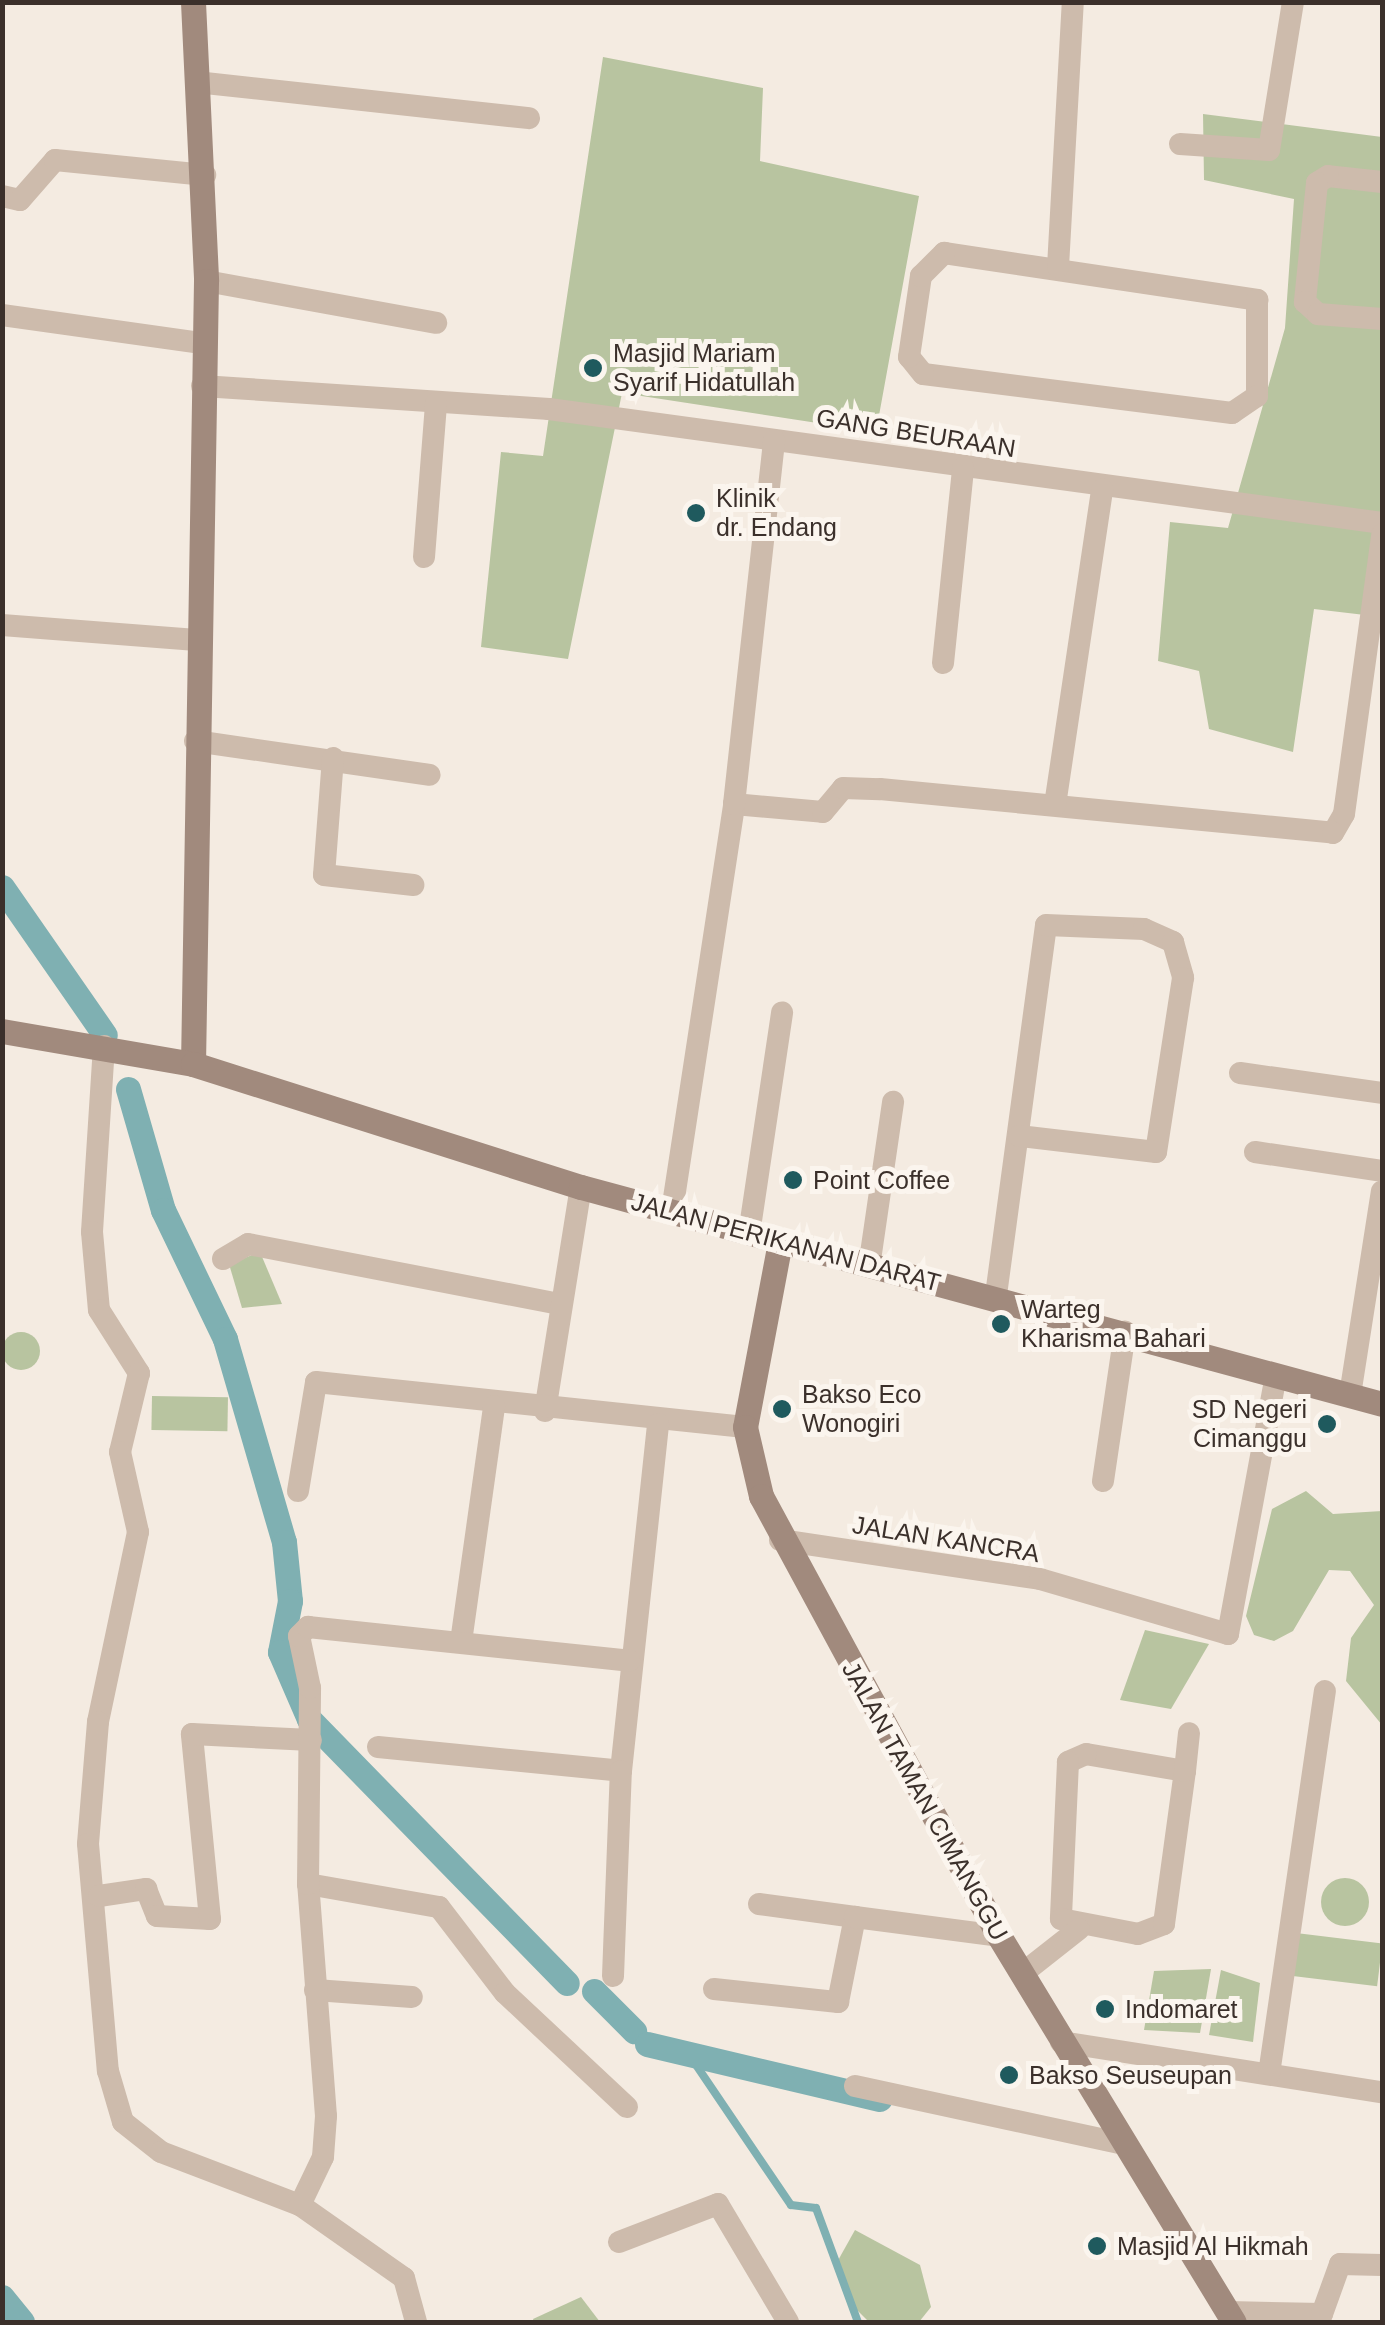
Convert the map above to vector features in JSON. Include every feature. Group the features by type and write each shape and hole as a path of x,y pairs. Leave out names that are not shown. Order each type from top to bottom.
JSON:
{"street":[{"path":"192,2 205,175 206,281 200,343 194,1064"},
{"path":"1058,267 1073,2"},
{"path":"1180,144 1260,152 1274,144 1293,2"},
{"path":"196,82 528,118"},
{"path":"2,196 20,200 55,160 205,175"},
{"path":"1382,182 1328,176 1318,183 1304,302 1318,314 1382,320"},
{"path":"932,256 1058,267 1257,300 1257,396 1232,413 912,368 932,256"},
{"path":"206,281 436,322"},
{"path":"2,314 200,343"},
{"name":"GANG BEURAAN","path":"202,386 436,403 774,440 1102,489 1382,523"},
{"path":"424,557 436,403"},
{"path":"672,1211 734,804 774,440"},
{"path":"943,663 963,468"},
{"path":"1056,805 1102,489"},
{"path":"734,804 823,812 849,788 1333,833 1344,814 1382,535"},
{"path":"2,625 196,640"},
{"path":"194,741 430,775"},
{"path":"333,758 324,875 413,885"},
{"path":"996,1296 1046,925 1144,929 1173,942 1183,978 1156,1152 1019,1136"},
{"path":"749,1234 782,1012"},
{"name":"JALAN PERIKANAN DARAT","path":"2,1031 194,1064 581,1187 869,1268 996,1296 1382,1404"},
{"path":"104,1046 92,1232 99,1310 140,1373 120,1452 138,1532 98,1722 88,1844 98,1896 108,2071 122,2122 161,2152 300,2205 404,2278 416,2322"},
{"path":"1240,1073 1382,1093"},
{"path":"869,1268 893,1102"},
{"path":"1255,1152 1382,1171"},
{"path":"546,1411 558,1304 581,1187"},
{"path":"1350,1395 1382,1191"},
{"name":"JALAN TAMAN CIMANGGU","path":"780,1242 745,1427 780,1540 1061,2042 1231,2317"},
{"path":"223,1259 248,1244 558,1304"},
{"path":"1103,1481 1126,1332"},
{"name":"JALAN KANCRA","path":"780,1540 1040,1578 1216,1632 1234,1630 1276,1375"},
{"path":"298,1490 316,1382 658,1424 745,1427"},
{"path":"461,1642 494,1406"},
{"path":"614,1976 629,1661 658,1424"},
{"path":"300,2205 326,2140 308,1884 310,1688 299,1636 308,1627 629,1661"},
{"path":"1269,2074 1325,1691"},
{"path":"98,1896 146,1888 157,1916 210,1920 192,1734 311,1732"},
{"path":"1185,1771 1086,1754 1068,1762 1055,1904 1079,1929 1138,1934 1164,1924 1185,1771 1190,1734"},
{"path":"378,1747 622,1771"},
{"path":"308,1884 439,1906 505,1994 627,2107"},
{"path":"760,1904 1000,1936"},
{"path":"714,1988 838,2002 856,1918"},
{"path":"1022,1972 1079,1929"},
{"path":"315,1990 412,1997"},
{"path":"1061,2042 1382,2092"},
{"path":"855,2086 1124,2144"},
{"path":"619,2242 718,2204 788,2322"},
{"path":"1231,2317 1322,2314 1340,2264 1382,2265"}],"green space":[{"path":"603,57 763,88 760,161 919,196 876,432 622,393 568,659 481,647 501,452 543,456"},
{"path":"1203,114 1382,137 1382,617 1314,609 1293,752 1209,729 1199,671 1158,661 1170,522 1228,528 1285,328 1294,199 1204,180"},
{"path":"260,1252 282,1304 242,1308 229,1264"},
{"path":"21,1332 34,1338 40,1351 34,1364 21,1370 8,1364 2,1351 8,1338"},
{"path":"152,1396 228,1397 227,1431 151,1430"},
{"path":"1306,1491 1333,1514 1382,1511 1382,1725 1346,1681 1351,1638 1374,1605 1350,1571 1329,1570 1293,1631 1274,1641 1254,1635 1246,1616 1272,1509"},
{"path":"1145,1630 1209,1644 1171,1709 1120,1700"},
{"path":"1345,1878 1362,1885 1369,1902 1362,1919 1345,1926 1328,1919 1321,1902 1328,1885"},
{"path":"1296,1933 1382,1944 1377,1986 1291,1976"},
{"path":"1211,1969 1200,2033 1144,2030 1154,1971"},
{"path":"1221,1970 1260,1983 1253,2042 1209,2035"},
{"path":"855,2230 920,2265 931,2307 919,2322 869,2322 850,2303 836,2264"},
{"path":"581,2297 600,2322 534,2322 533,2319"}],"waterway":[{"path":"2,887 105,1035"},
{"path":"128,1089 163,1210 225,1339 284,1542 290,1601 280,1652 309,1719 567,1983"},
{"path":"594,1991 634,2031"},
{"path":"647,2044 880,2099"},
{"path":"690,2056 791,2205 816,2208 858,2322"},
{"path":"2,2297 22,2322"}],"place":[{"name":"Masjid Mariam Syarif Hidatullah","path":"593,368"},
{"name":"Klinik dr. Endang","path":"696,513"},
{"name":"Point Coffee","path":"793,1180"},
{"name":"Warteg Kharisma Bahari","path":"1001,1324"},
{"name":"Bakso Eco Wonogiri","path":"782,1409"},
{"name":"SD Negeri Cimanggu","path":"1327,1424"},
{"name":"Indomaret","path":"1105,2009"},
{"name":"Bakso Seuseupan","path":"1009,2075"},
{"name":"Masjid Al Hikmah","path":"1097,2246"}]}
